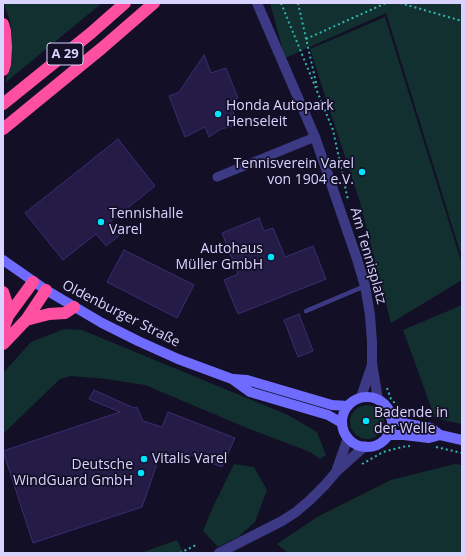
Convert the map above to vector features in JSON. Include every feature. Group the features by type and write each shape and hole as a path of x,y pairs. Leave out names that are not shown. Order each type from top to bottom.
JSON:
{"highway":[{"name":"A 29","path":"3,104 91,33 125,3"},
{"name":"A 29","path":"3,129 102,48 154,3"},
{"path":"3,24 6,47 5,64 3,70"},
{"path":"3,330 8,316 33,282"},
{"path":"3,344 26,320 46,290"},
{"path":"3,292 8,316"},
{"path":"26,320 49,314 65,313 74,307"}],"main road":[{"name":"Oldenburger Straße","path":"3,260 33,282 102,323 178,359 232,379 250,392 328,415 342,423"},
{"name":"Oldenburger Straße","path":"232,379 247,380 332,405 347,406"},
{"path":"361,397 378,400 384,404 389,411 391,418 390,430 378,444 371,446 358,445 348,438 344,431 342,423 344,412 347,406 361,397"},
{"path":"391,418 406,424 431,428 440,435 462,440"},
{"path":"387,435 404,435 429,438 440,435"}],"street":[{"name":"Am Tennisplatz","path":"257,3 315,137 357,259 365,286 370,315 372,363 378,400"},
{"path":"217,177 315,137"},
{"name":"Am Tennisplatz","path":"361,397 372,363"},
{"path":"336,471 348,438"},
{"path":"219,553 282,521 296,512 325,485 336,471 365,446"}],"lane":[{"path":"306,311 365,286"}],"path":[{"path":"281,3 318,94 298,3"},
{"path":"306,39 386,3"},
{"path":"400,3 462,21"},
{"path":"180,553 196,545"}],"green space":[{"path":"3,3 102,3 5,83 10,66 12,32 9,18"},
{"path":"270,3 462,3 462,258 386,13 285,58"},
{"path":"385,17 462,264 462,280 391,323 359,199 310,49"},
{"path":"462,305 461,424 435,418 403,330"},
{"path":"64,329 82,330 288,415 317,432 326,455 320,459 310,452 247,428 145,385 106,379 71,376 60,379 3,434 3,373 31,342"},
{"path":"364,405 370,405 374,406 381,412 384,422 383,429 377,436 370,439 364,439 360,438 353,432 350,425 350,419 351,415 357,408"},
{"path":"234,464 254,467 267,490 255,522 238,537 218,547 203,531"},
{"path":"455,464 462,465 462,553 288,553 277,544 317,517 391,480"},
{"path":"177,540 183,553 141,553"}],"building":[{"path":"204,55 211,73 226,68 238,98 228,101 236,118 233,126 221,129 209,137 205,127 185,137 169,96 179,92"},
{"path":"118,139 155,186 110,222 120,235 106,246 96,234 63,260 25,213"},
{"path":"259,218 264,231 273,228 285,257 313,246 326,279 238,314 224,280 238,274 222,233"},
{"path":"124,250 194,285 177,318 107,282"},
{"path":"299,314 313,351 298,357 284,320"},
{"path":"94,390 134,408 137,407 143,421 162,427 168,412 235,438 222,467 183,452 158,461 142,507 33,543 3,451 120,412 89,399"}],"place":[{"name":"Honda Autopark Henseleit","path":"218,114"},
{"name":"Tennisverein Varel von 1904 e.V.","path":"362,172"},
{"name":"Tennishalle Varel","path":"101,222"},
{"name":"Autohaus Müller GmbH","path":"271,257"},
{"name":"Badende in der Welle","path":"366,421"},
{"name":"Vitalis Varel","path":"144,459"},
{"name":"Deutsche WindGuard GmbH","path":"141,473"}]}
